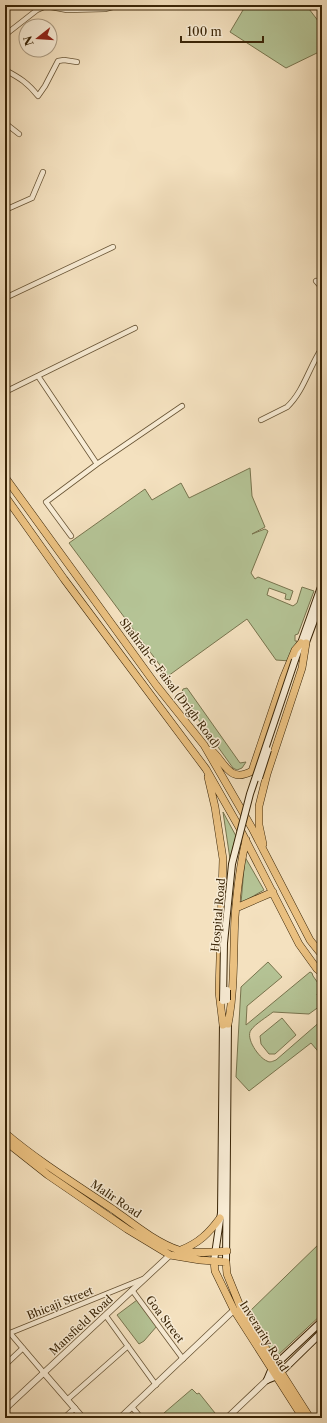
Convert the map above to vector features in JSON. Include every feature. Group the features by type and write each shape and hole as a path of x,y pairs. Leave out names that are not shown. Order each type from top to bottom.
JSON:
{"main road":[{"name":"Shahrah-e-Faisal (Drigh Road)","path":"5,477 156,685 204,745 252,828 310,940 322,955"},
{"name":"Shahrah-e-Faisal (Drigh Road)","path":"5,496 64,579 206,769 246,840 299,944 320,971"},
{"name":"Hospital Road","path":"304,643 322,584"},
{"name":"Hospital Road","path":"226,1262 226,1025 224,943 232,864 250,794 297,660 322,599"},
{"path":"204,745 214,753 223,765 232,773 239,776 252,770 283,678 295,650 304,643"},
{"path":"264,853 259,825 259,806 267,774 302,668 304,643"},
{"path":"206,769 215,806 223,864 219,992 226,1025"},
{"path":"226,1025 231,1007 236,908 242,858 246,840"},
{"path":"223,864 242,858"},
{"path":"236,908 273,892"},
{"name":"Hospital Road","path":"214,1261 220,1218 226,1025"},
{"name":"Malir Road","path":"5,1133 68,1180 151,1236 172,1248 199,1252 227,1251"},
{"name":"Malir Road","path":"5,1141 48,1175 127,1229 170,1255 226,1262"},
{"path":"179,1250 191,1246 202,1239 220,1218"},
{"name":"Inverarity Road","path":"214,1261 215,1271 234,1310 274,1366"},
{"name":"Inverarity Road","path":"226,1262 227,1274 242,1312 279,1374 310,1418"},
{"path":"267,1380 274,1366 322,1321"},
{"path":"267,1380 279,1374 322,1332"},
{"name":"Inverarity Road","path":"279,1374 303,1418"}],"street":[{"path":"5,35 37,10 46,6 76,10 105,9 120,5 134,8"},
{"path":"5,70 20,78 30,86 38,96 58,61 64,60 77,62"},
{"path":"5,123 19,134"},
{"path":"5,210 32,198 43,172"},
{"path":"5,298 113,247"},
{"path":"316,281 322,288"},
{"path":"5,392 134,328"},
{"path":"261,420 290,405 296,397 322,348"},
{"path":"38,376 98,464"},
{"path":"71,536 46,502 182,406"},
{"name":"Mansfield Road","path":"5,1409 170,1255"},
{"name":"Bhicaji Street","path":"8,1334 144,1278"},
{"name":"Goa Street","path":"132,1290 183,1359"},
{"path":"120,1418 234,1310"},
{"path":"106,1316 156,1385"},
{"path":"8,1334 24,1348 83,1418"},
{"path":"68,1400 128,1346"},
{"path":"5,1365 24,1348"},
{"path":"227,1418 267,1380"},
{"path":"132,1407 141,1418"},
{"path":"64,1418 75,1408"}],"green space":[{"path":"246,5 306,5 322,26 321,51 286,68 230,32"},
{"path":"250,468 252,496 265,527 252,534 265,529 268,531 251,573 255,579 258,577 293,591 290,600 285,599 286,594 269,588 267,595 293,606 297,603 302,587 314,591 298,634 295,635 295,641 297,641 290,661 276,660 247,619 168,676 69,543 145,489 152,500 181,483 189,498"},
{"path":"187,688 240,763 246,762 242,768 237,770 233,768 181,695 183,689"},
{"path":"223,812 236,836 230,859"},
{"path":"245,857 264,890 241,903"},
{"path":"268,962 282,977 247,1006 246,1025 310,972 320,986 317,995 321,999 317,1003 320,1006 309,1014 273,1012 251,1030 251,1043 260,1056 270,1062 276,1060 322,1020 322,1056 311,1043 249,1091 236,1077 241,987"},
{"path":"282,1018 296,1035 275,1054 269,1054 261,1044 260,1036"},
{"path":"322,1241 322,1314 276,1357 248,1313"},
{"path":"137,1300 157,1326 144,1341 139,1344 117,1315"},
{"path":"192,1389 197,1394 199,1393 215,1413 210,1418 167,1418 164,1413"}]}
